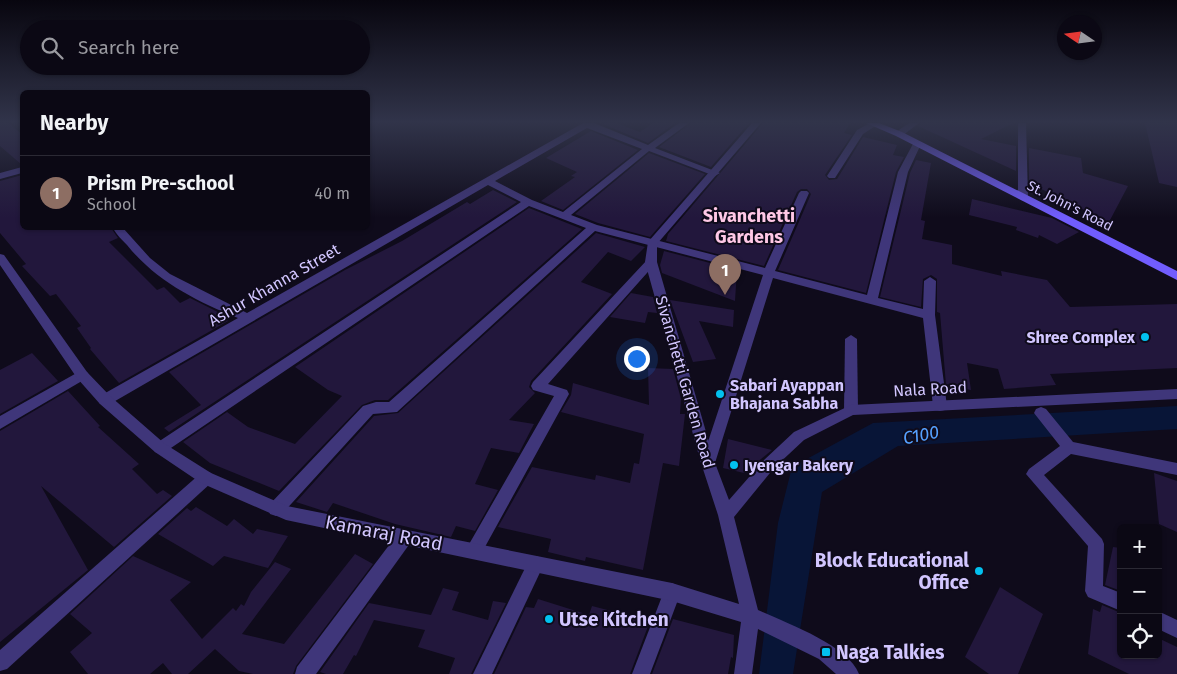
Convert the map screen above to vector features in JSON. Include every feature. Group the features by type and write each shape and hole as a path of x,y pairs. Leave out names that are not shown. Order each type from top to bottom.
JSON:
{"main road":[{"name":"St. John's Road","path":"938,154 1177,276"}],"street":[{"name":"Ashur Khanna Street","path":"105,400 534,154"},
{"path":"564,216 641,154"},
{"path":"663,154 715,173"},
{"path":"652,244 731,154"},
{"path":"832,176 846,154"},
{"path":"871,301 903,172 912,154"},
{"path":"1022,154 1023,198"},
{"path":"0,176 20,171"},
{"path":"487,181 528,202 593,227 929,315"},
{"path":"708,462 769,273 804,193"},
{"path":"160,448 528,202"},
{"path":"276,509 368,410 376,407 392,408 593,227"},
{"path":"120,230 142,256 166,276 206,301 248,318"},
{"name":"Sivanchetti Garden Road","path":"652,244 651,262 708,462 726,515 751,616 743,674"},
{"name":"Kamaraj Road","path":"0,258 82,375 105,400 160,448 206,478 276,509 672,592 751,616 826,652 850,674"},
{"path":"474,551 562,394 538,386 651,262"},
{"path":"930,281 929,315 940,406"},
{"path":"851,339 851,410"},
{"path":"0,422 82,375"},
{"name":"Nala Road","path":"726,515 769,464 799,436 851,410 1177,394"},
{"path":"1041,413 1065,442 1177,468"},
{"path":"1065,442 1034,474 1096,544 1094,590 1117,600"},
{"path":"0,662 206,478"},
{"path":"304,674 405,537"},
{"path":"482,674 536,564"},
{"path":"641,674 672,592"},
{"path":"1162,622 1177,629"}],"water":[{"name":"C100","path":"1177,406 1177,429 898,446 822,492 793,674 759,674 778,523 792,467 873,423"}],"building":[{"path":"10,154 20,154 20,163"},
{"path":"552,154 632,154 563,210 541,201 575,177 571,176 577,172 546,158"},
{"path":"647,154 653,154 705,174 650,237 598,223 575,214"},
{"path":"678,154 722,154 711,167"},
{"path":"736,154 839,154 825,175 829,180 837,179 852,154 893,154 904,157 896,172 866,293 778,270 811,194 807,189 801,189 797,192 764,266 666,241 668,234"},
{"path":"980,154 1016,154 1016,171"},
{"path":"1029,154 1063,154 1081,158 1083,173 1128,186 1109,222 1029,183"},
{"path":"1152,154 1177,154 1177,187 1159,183"},
{"path":"916,160 931,163 921,220 925,221 922,239 952,245 952,264 1002,276 1001,271 1047,280 1070,307 1177,304 1177,368 1050,374 1056,385 1004,389 998,369 967,363 971,390 946,385 940,313 937,312 937,279 931,275 923,279 921,307 880,297 910,173"},
{"path":"20,176 20,230 112,230 118,238 109,242 157,290 164,287 180,303 190,298 216,311 228,321 119,383 90,349 77,328 81,326 56,294 50,296 22,266 26,264 0,233 0,181"},
{"path":"493,190 517,202 169,432 164,428 201,405 169,372 345,270 402,241 467,202 470,204"},
{"path":"972,199 1052,218 1079,232 1057,244 1039,235 1038,238 1016,230 1017,227 969,215"},
{"path":"529,208 582,229 388,400 375,400 362,405 279,491 210,463 183,442 227,412 248,427 295,444 342,396 328,390 295,367"},
{"path":"596,233 645,247 631,261 608,252 581,282 612,294 531,381 529,387 535,393 509,420 534,424 519,453 491,448 475,484 498,490 475,531 456,526 451,537 395,524 333,503 327,512 296,502 374,416 398,413"},
{"path":"664,251 737,270 735,301 662,273 660,265"},
{"path":"631,293 653,297 657,313 648,312 645,323 610,317"},
{"path":"670,300 734,310 733,327 699,321 716,359 693,362"},
{"path":"32,353 58,381 0,414 0,370"},
{"path":"648,368 673,369 681,399 680,414 685,414 679,466 663,463 643,570 586,557 585,561 548,552 551,539 498,527 532,467 595,480 596,475 630,483 634,463 639,464 644,434 561,412 571,395 573,383 649,405"},
{"path":"68,391 100,426 98,427 139,464 132,469 157,494 163,490 172,496 114,547 41,486 88,570 0,642 0,431"},
{"path":"728,439 772,450 744,473 723,468"},
{"path":"1154,473 1177,481 1177,532 1159,524"},
{"path":"196,507 227,526 234,519 253,534 257,529 288,536 268,568 224,556 213,566 158,534 187,508 191,511"},
{"path":"1113,547 1117,548 1117,590 1105,585"},
{"path":"355,554 373,564 296,666 293,674 253,674 239,671 215,649 188,674 172,674 163,663 150,674 88,674 70,652 92,633 70,614 133,556 191,582 170,600 202,639 233,608 236,611 241,604 244,606 251,592 275,562 291,569 242,634 284,644"},
{"path":"1000,587 1043,614 1018,674 989,674 965,657"},
{"path":"443,588 459,592 452,610 488,620 493,601 506,603 471,674 449,674 455,658 418,647 425,630 374,620 356,656 354,655 343,674 320,672 369,603 431,615"},
{"path":"538,599 589,615 592,606 650,621 630,674 494,674 526,607 534,608"},
{"path":"1102,605 1117,611 1117,659 1162,659 1162,640 1177,647 1177,674 1129,674 1088,654 1093,609 1100,612"},
{"path":"673,619 734,635 733,658 731,657 728,674 652,674"}],"place":[{"name":"Prism Pre-school","path":"725,295"},
{"name":"Shree Complex","path":"1145,337"},
{"name":"Sabari Ayappan Bhajana Sabha","path":"720,394"},
{"name":"Iyengar Bakery","path":"734,465"},
{"name":"Block Educational Office","path":"979,571"},
{"name":"Utse Kitchen","path":"549,619"},
{"name":"Naga Talkies","path":"826,652"}],"district":[{"name":"Sivanchetti Gardens","path":"749,226"}]}
